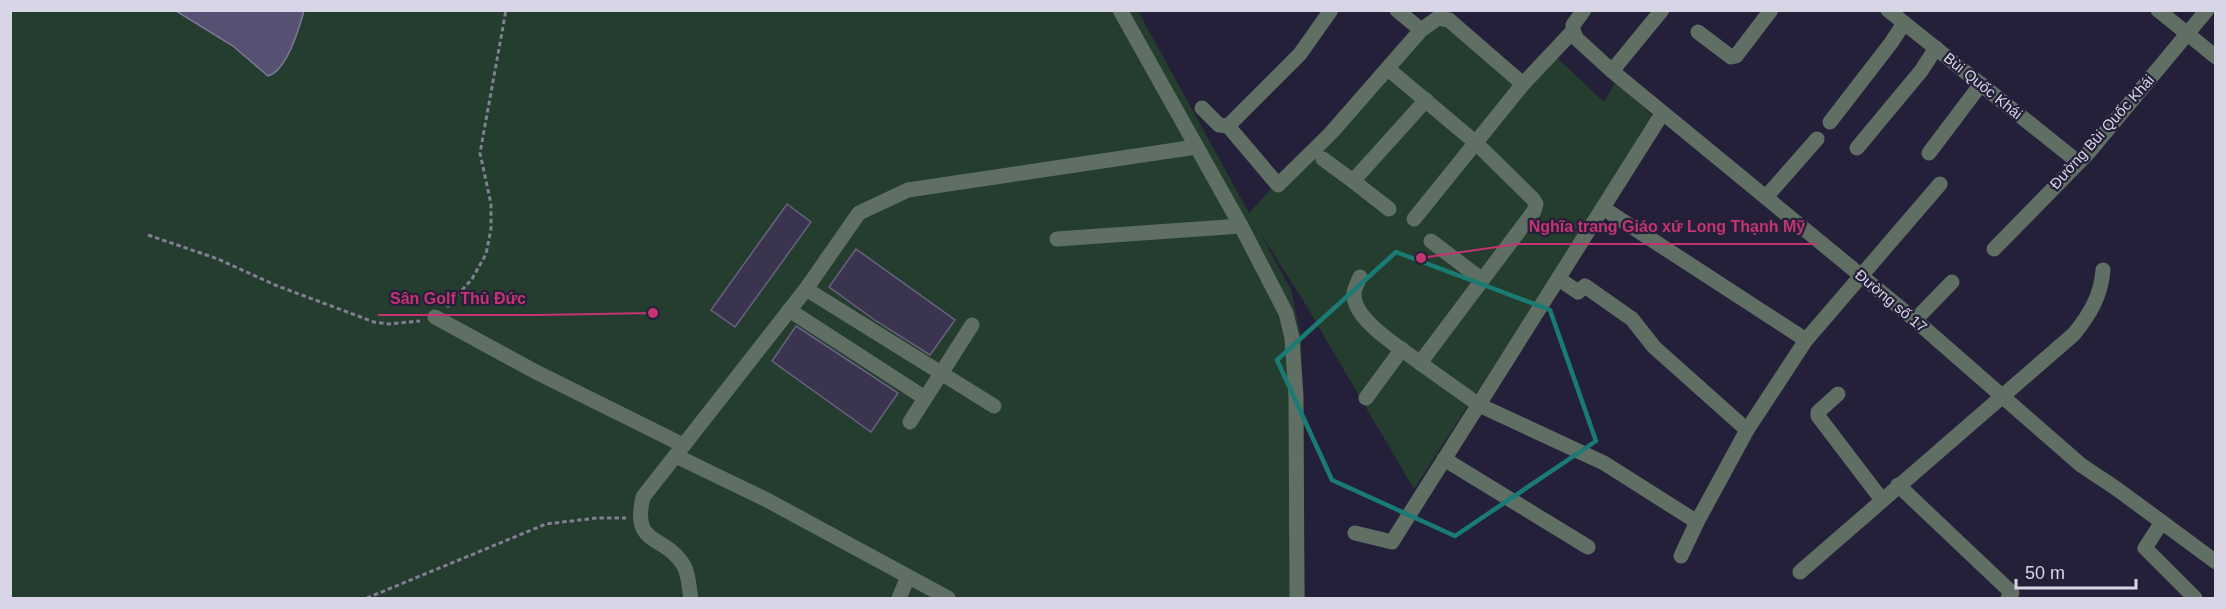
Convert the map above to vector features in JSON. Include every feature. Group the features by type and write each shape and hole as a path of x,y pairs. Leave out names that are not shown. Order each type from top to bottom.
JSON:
{"street":[{"path":"1120,10 1241,226 1286,313 1292,338 1296,396 1297,598"},
{"path":"1228,126 1300,54 1331,10"},
{"path":"1397,10 1421,30"},
{"path":"1612,71 1662,10"},
{"path":"1698,32 1724,53 1731,57 1736,56 1771,10"},
{"name":"Bùi Quốc Khái","path":"1888,10 2078,162"},
{"path":"2158,10 2216,57"},
{"name":"Đường Bùi Quốc Khái","path":"1994,249 2089,152 2207,10"},
{"path":"1414,219 1576,17"},
{"name":"Đường số 17","path":"1576,17 1577,39 1662,114 1915,320 2081,465 2216,562"},
{"path":"1203,108 1219,125 1228,126 1278,185 1331,133 1421,30 1438,18 1449,20 1523,84"},
{"path":"1830,122 1904,23"},
{"path":"1857,148 1921,71 1936,48"},
{"path":"1393,73 1476,143 1533,198 1536,204 1534,211 1420,363"},
{"path":"1929,153 1981,84"},
{"path":"1353,181 1425,100"},
{"path":"1355,533 1392,542 1662,114"},
{"path":"1766,197 1817,139"},
{"path":"691,598 686,568 671,549 651,540 639,518 642,497 806,289 859,213 908,190 1196,147"},
{"path":"1323,159 1389,208"},
{"path":"1681,556 1747,430 1806,340 1940,184"},
{"path":"1604,208 1806,340"},
{"path":"1057,239 1241,226"},
{"path":"1431,241 1481,279"},
{"path":"1800,572 2074,334 2086,320 2096,302 2102,285 2103,270"},
{"path":"1360,277 1354,293 1359,313 1368,323 1420,363 1479,405 1604,463 1697,522"},
{"path":"1559,279 1578,292 1585,286 1632,319 1653,347 1747,430"},
{"path":"1915,320 1952,282"},
{"path":"806,289 994,406"},
{"path":"789,310 925,398"},
{"path":"435,317 948,598"},
{"path":"910,422 972,325"},
{"path":"1366,398 1401,348"},
{"path":"1838,394 1818,412 1818,416 1882,500"},
{"path":"1444,459 1588,547"},
{"path":"1898,485 2012,597"},
{"path":"2162,522 2145,548 2195,598"},
{"path":"899,598 908,577"}],"path":[{"path":"148,235 218,259 274,285 374,322 406,323 435,317 454,301 472,279 486,254 492,229 491,204 480,153 506,10"},
{"path":"367,598 546,524 597,518 639,518"}],"highlighted area":[{"path":"1396,252 1550,310 1596,441 1455,536 1332,480 1277,360"}],"green space":[{"path":"10,11 1138,11 1249,213 1424,23 1441,18 1530,81 1552,53 1604,102 1616,81 1655,118 1414,489 1304,302 1258,229 1291,290 1301,336 1305,598 11,598"}],"shaded area":[{"path":"304,10 286,58 275,73 268,76 233,46 176,11"}],"building":[{"path":"787,204 811,222 735,327 711,310"},
{"path":"856,249 955,320 930,355 876,321 829,287"},
{"path":"796,326 898,393 871,432 772,361"}],"place":[{"name":"Nghĩa trang Giáo xứ Long Thạnh Mỹ","path":"1421,258"},
{"name":"Sân Golf Thủ Đức","path":"653,313"}]}
